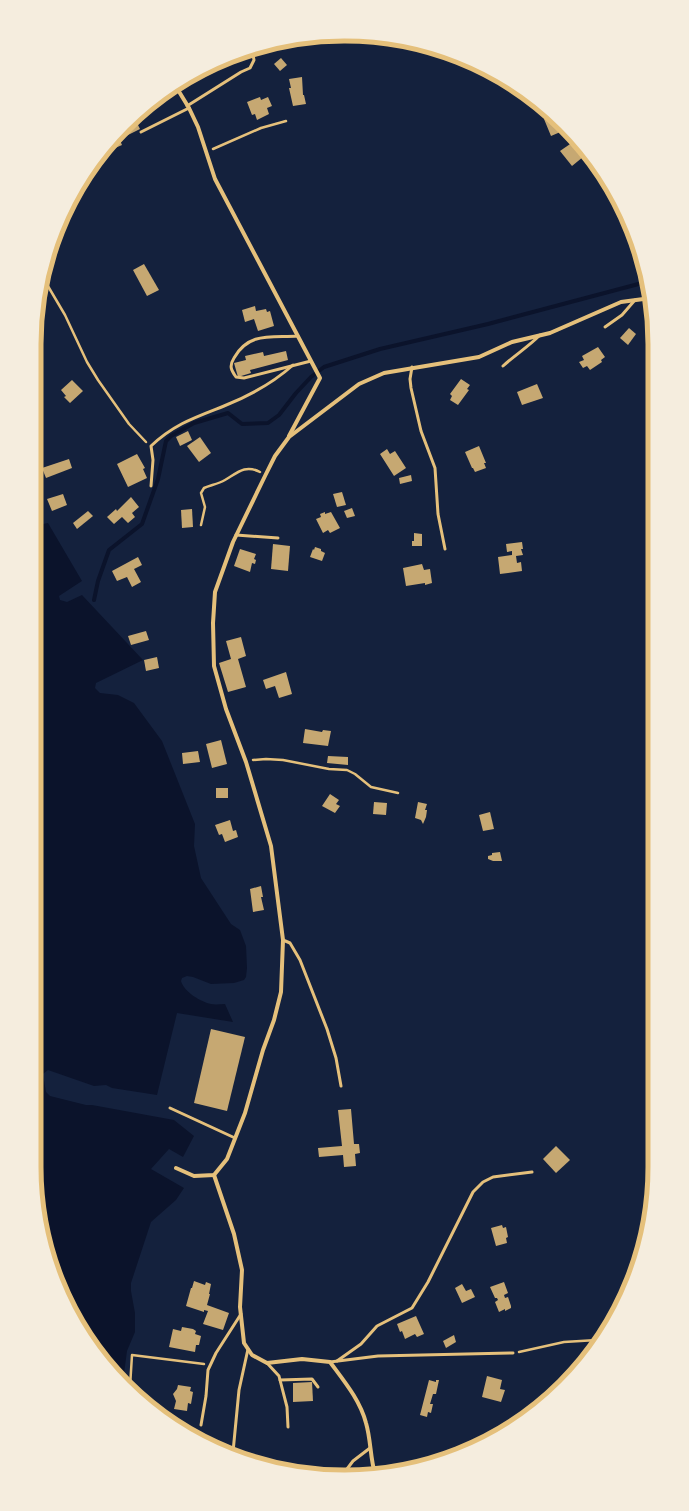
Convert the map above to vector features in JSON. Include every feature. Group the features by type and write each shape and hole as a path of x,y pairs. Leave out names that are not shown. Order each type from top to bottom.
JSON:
{"street":[{"path":"176,1168 194,1176 214,1175 227,1159 245,1114 263,1050 274,1020 281,992 284,940 271,846 246,762 226,709 214,666 213,624 215,592 236,535 275,456 289,437 320,378 215,179 198,126 178,91"},
{"path":"289,437 359,384 384,373 412,367 479,357 512,342 550,333 621,302 644,299"},
{"path":"214,1175 234,1234 242,1270 241,1314 244,1343 252,1355 267,1363 302,1359 330,1362 352,1392 366,1423 373,1468"}],"lane":[{"path":"141,132 188,107 203,96 250,68 254,60 253,55"},
{"path":"605,327 622,315 635,300"},
{"path":"502,366 515,354 527,348 540,335"},
{"path":"298,336 270,336 244,344 231,363 231,370 236,377 244,378 311,361"},
{"path":"151,486 153,460 151,446 161,437 175,426 257,390 278,378 293,365"},
{"path":"412,367 410,379 411,388 420,431 435,468 438,514 445,549"},
{"path":"236,535 278,538"},
{"path":"284,940 290,943 300,960 332,1045 341,1086"},
{"path":"170,1108 235,1138"},
{"path":"337,1361 361,1344 378,1326 412,1308 428,1282 473,1192 483,1182 493,1177 532,1172"},
{"path":"201,1425 206,1396 208,1370 216,1353 241,1314"},
{"path":"233,1449 239,1390 248,1349"},
{"path":"330,1362 378,1356 513,1353"},
{"path":"267,1363 279,1376 287,1407 288,1427"},
{"path":"280,1380 312,1379 318,1388"},
{"path":"346,1470 353,1461 370,1448"}],"path":[{"path":"207,151 261,128 286,121"},
{"path":"47,285 65,315 87,362 98,380 129,424 141,438 151,446"},
{"path":"201,524 205,507 201,493 204,488 245,469 256,470 265,476"},
{"path":"246,762 272,759 329,769 347,770 355,774 371,787 398,793"},
{"path":"513,1353 564,1342 593,1340"},
{"path":"130,1381 132,1355 211,1364"}],"water":[{"path":"48,523 82,581 59,596 60,600 67,602 82,595 143,660 96,683 95,688 100,693 118,695 134,703 162,741 195,824 194,846 201,878 231,924 240,930 246,946 247,968 246,977 244,980 234,983 211,984 193,977 187,976 182,978 181,981 189,993 198,999 211,1004 225,1004 233,1022 177,1013 157,1095 112,1088 106,1085 94,1086 48,1070 43,1074 46,1092 50,1096 86,1105 174,1120 194,1136 183,1157 169,1149 151,1169 184,1188 176,1200 151,1222 131,1283 135,1313 135,1332 127,1351 124,1375 116,1367 92,1335 72,1301 64,1283 51,1245 42,1186 41,524"}],"building":[{"path":"281,58 287,65 280,71 274,64"},
{"path":"302,77 303,95 306,104 293,106 289,88 291,88 289,79"},
{"path":"260,97 261,100 268,97 272,106 267,108 269,114 257,120 255,114 252,115 247,102"},
{"path":"544,115 561,132 551,136 544,119"},
{"path":"137,123 140,129 126,136 125,135"},
{"path":"120,140 122,145 113,149 116,144"},
{"path":"572,143 583,157 572,166 560,151"},
{"path":"144,264 159,290 147,296 133,270"},
{"path":"255,306 256,311 266,309 267,312 270,311 274,326 258,331 254,319 245,322 242,310"},
{"path":"629,328 636,334 628,345 620,338"},
{"path":"598,347 605,357 601,360 602,362 590,370 587,366 583,368 579,362 584,360 582,356"},
{"path":"286,351 288,360 250,370 251,373 238,377 234,363 246,360 245,356 263,352 264,356"},
{"path":"461,379 470,385 467,389 469,390 458,405 450,400 452,396 450,394"},
{"path":"72,380 83,391 70,403 64,397 66,396 61,390"},
{"path":"537,384 543,398 522,405 517,392"},
{"path":"188,431 192,440 180,446 176,437"},
{"path":"200,437 211,453 199,462 187,446"},
{"path":"479,446 486,463 484,463 486,468 475,472 465,452"},
{"path":"387,449 390,454 395,451 406,468 394,476 380,454"},
{"path":"137,454 145,468 143,469 147,478 128,487 117,464"},
{"path":"69,459 72,468 46,478 42,468"},
{"path":"411,475 412,481 400,484 399,478"},
{"path":"342,492 346,505 337,507 333,494"},
{"path":"63,494 67,505 52,511 47,499"},
{"path":"131,497 139,507 132,513 135,517 128,523 122,517 114,524 107,517 116,509 117,511"},
{"path":"352,508 355,516 347,518 344,511"},
{"path":"192,509 193,527 182,528 181,510"},
{"path":"88,511 93,516 77,529 73,523"},
{"path":"325,512 325,514 331,512 340,528 330,533 328,530 323,533 316,519 321,517 320,514"},
{"path":"414,533 422,534 422,546 412,546 412,541 414,541"},
{"path":"522,542 523,549 521,549 523,555 516,556 517,563 521,562 522,571 500,574 498,557 512,555 512,551 507,552 506,544"},
{"path":"273,544 290,546 288,571 271,569"},
{"path":"315,547 321,549 321,551 325,553 322,561 310,557"},
{"path":"240,549 256,554 254,559 256,560 255,564 252,563 250,572 234,566"},
{"path":"138,557 142,565 134,569 141,582 132,587 127,577 117,581 112,571"},
{"path":"422,564 424,570 430,569 432,583 406,586 403,568"},
{"path":"146,631 149,640 131,645 128,636"},
{"path":"241,637 246,656 238,659 246,687 228,692 219,663 231,659 226,641"},
{"path":"157,657 159,668 146,671 144,660"},
{"path":"286,672 292,694 279,698 275,686 266,689 263,680"},
{"path":"305,729 322,732 323,730 331,731 328,746 303,743"},
{"path":"221,740 227,764 212,768 206,744"},
{"path":"198,751 200,762 183,764 182,753"},
{"path":"328,756 348,757 348,765 327,763"},
{"path":"216,788 228,788 228,798 216,798"},
{"path":"330,794 339,800 336,804 340,806 335,813 322,806"},
{"path":"374,802 387,803 386,815 373,814"},
{"path":"418,802 427,804 425,810 427,810 426,817 423,824 421,820 415,818"},
{"path":"490,812 494,829 483,831 479,815"},
{"path":"230,820 233,831 236,830 238,837 225,842 222,834 219,835 215,825"},
{"path":"500,852 502,861 493,861 488,859 488,856 492,855 492,853"},
{"path":"261,886 263,897 261,897 264,910 253,912 250,889"},
{"path":"211,1029 245,1037 227,1111 194,1103"},
{"path":"351,1109 354,1144 359,1144 360,1153 355,1154 356,1166 344,1167 343,1155 319,1157 318,1148 342,1146 338,1110"},
{"path":"556,1146 570,1160 556,1173 543,1159"},
{"path":"502,1225 503,1228 506,1227 508,1237 506,1238 507,1243 496,1246 491,1228"},
{"path":"194,1281 205,1285 206,1282 211,1284 207,1305 229,1313 223,1330 203,1324 208,1311 204,1310 204,1312 186,1306"},
{"path":"504,1282 508,1293 504,1295 505,1298 508,1297 511,1308 499,1312 495,1302 498,1300 495,1298 490,1287"},
{"path":"462,1284 466,1291 471,1289 475,1297 462,1303 455,1288"},
{"path":"416,1316 424,1334 417,1337 415,1334 405,1339 397,1324"},
{"path":"182,1327 193,1329 196,1331 195,1334 201,1336 199,1345 196,1345 195,1352 169,1347 173,1329 181,1331"},
{"path":"454,1335 456,1342 446,1348 443,1341"},
{"path":"487,1376 502,1380 500,1389 505,1390 501,1402 482,1397"},
{"path":"429,1380 436,1382 436,1380 439,1380 436,1394 433,1394 430,1404 433,1404 431,1413 428,1412 427,1417 420,1415"},
{"path":"312,1382 313,1401 293,1402 293,1383"},
{"path":"178,1385 191,1387 190,1391 193,1392 191,1404 188,1403 187,1411 174,1409 176,1401 173,1394"}],"waterway":[{"path":"94,600 98,581 109,550 142,524 158,479 166,441 171,436 194,423 228,413 242,424 268,423 279,415 296,393 311,377 324,367 380,349 488,324 642,283"}]}
